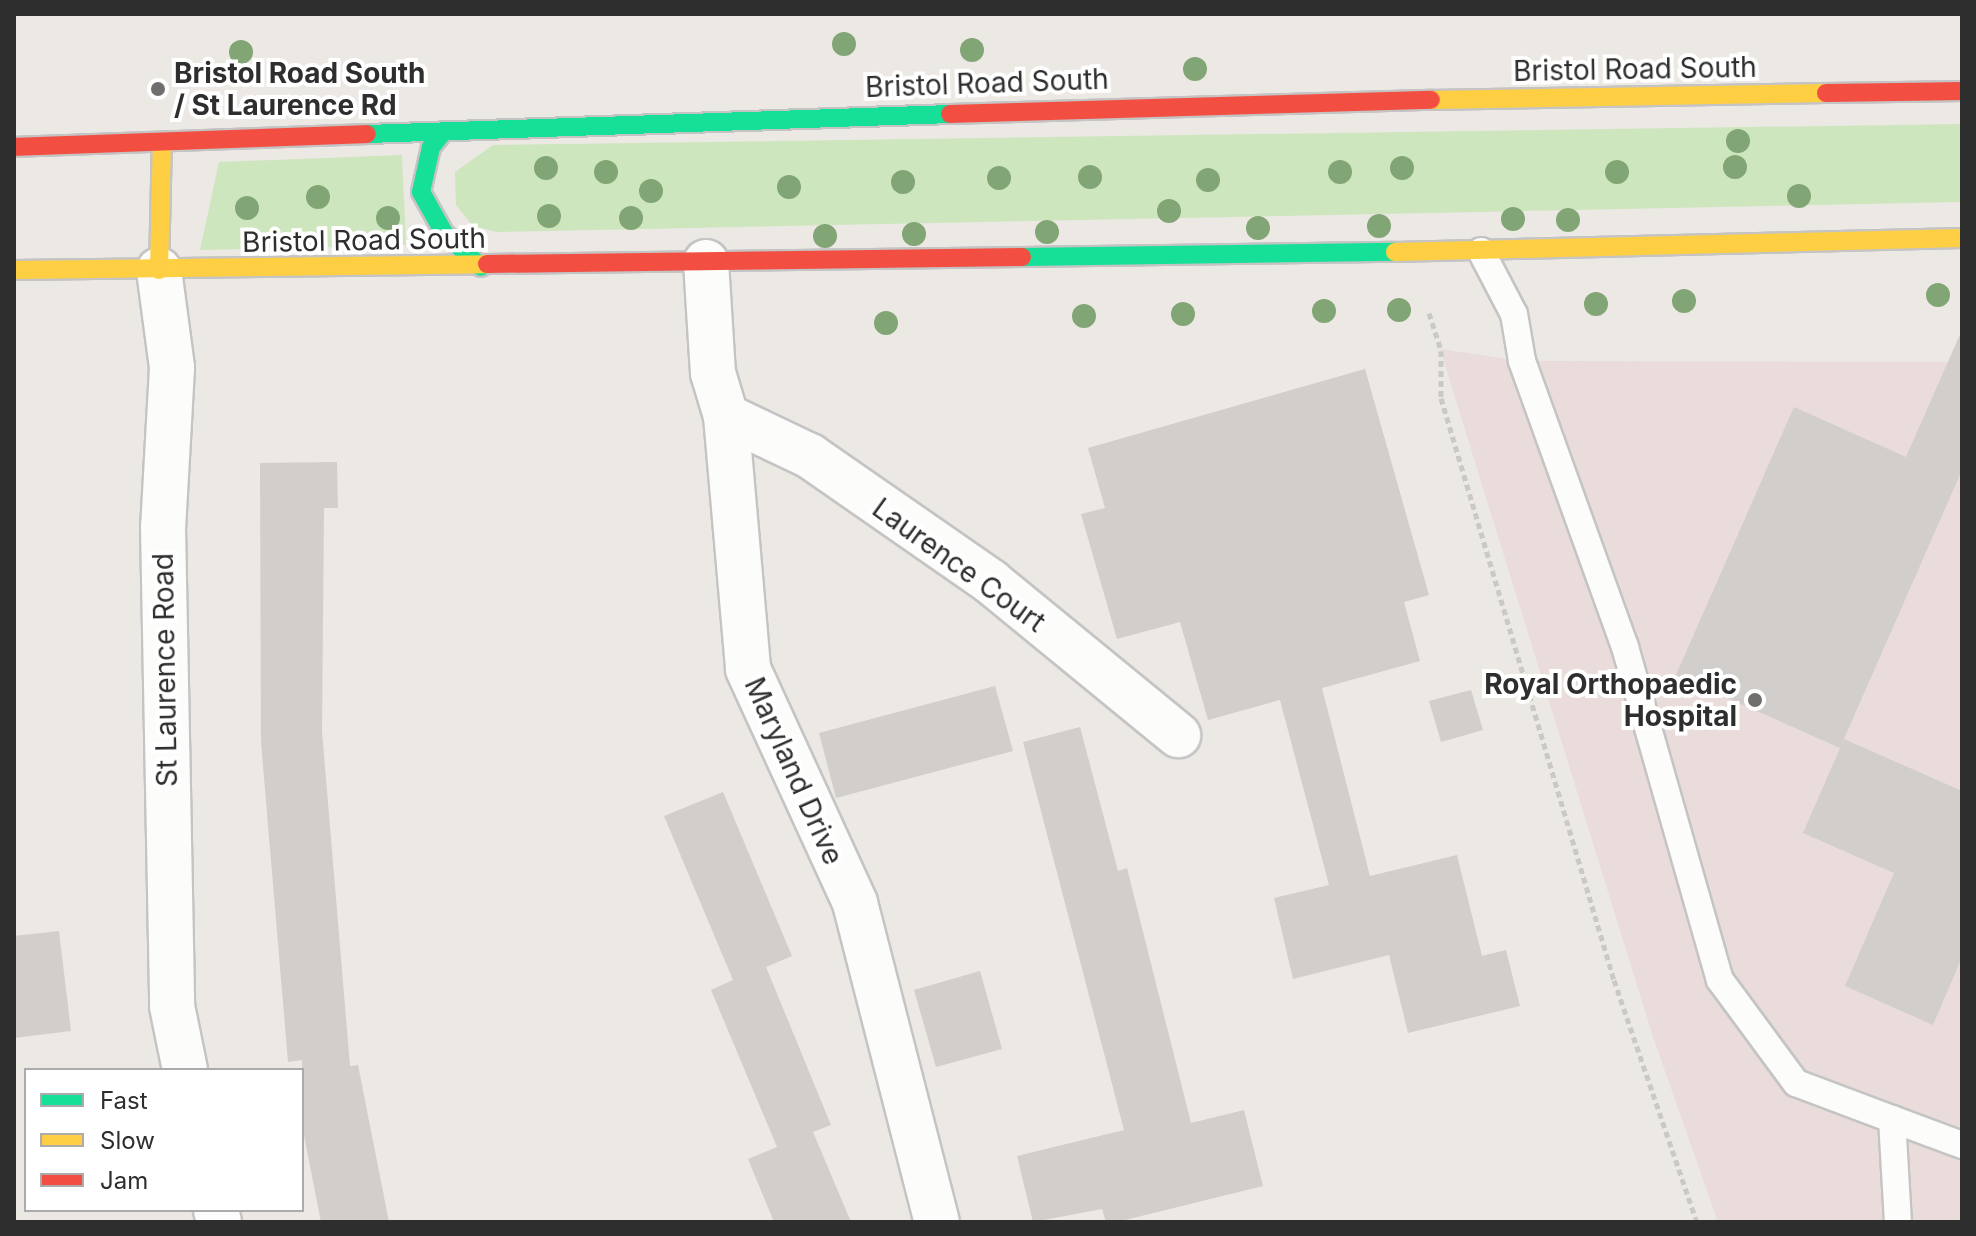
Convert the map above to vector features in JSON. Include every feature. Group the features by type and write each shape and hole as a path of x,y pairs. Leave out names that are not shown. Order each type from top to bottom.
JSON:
{"highway":[{"name":"Bristol Road South","path":"14,147 1209,105 1962,91"},
{"path":"444,131 431,147 421,192 444,233 481,267"},
{"path":"159,270 162,142"},
{"name":"Bristol Road South","path":"14,270 481,267 1481,251 1962,238"}],"street":[{"name":"Maryland Drive","path":"706,262 713,373 726,416 748,669 855,903 937,1222"},
{"name":"St Laurence Road","path":"159,270 172,368 163,527 172,1006 185,1068"},
{"name":"Laurence Court","path":"726,416 810,456 991,582 1178,735"}],"lane":[{"path":"1481,251 1514,314 1522,361 1625,647 1720,980 1796,1083 1962,1145"},
{"path":"1892,1119 1898,1222"}],"path":[{"path":"1429,313 1441,351 1441,398 1614,980 1697,1222"}],"shaded area":[{"name":"Royal Orthopaedic Hospital","path":"1440,349 1522,361 1962,362 1962,1222 1718,1222 1653,1037"}],"green space":[{"path":"1962,124 1962,202 497,232 473,226 456,205 455,172 493,145"},
{"path":"402,155 406,245 200,250 219,162"}],"building":[{"path":"1962,330 1962,470 1840,748 1676,675 1794,407 1906,457"},
{"path":"1365,369 1429,595 1404,602 1420,661 1322,688 1370,876 1457,855 1482,956 1506,950 1520,1006 1408,1033 1389,955 1293,979 1274,898 1329,885 1280,700 1208,720 1180,622 1117,639 1081,514 1105,508 1088,448"},
{"path":"337,462 338,508 324,508 322,731 350,1066 358,1065 389,1222 321,1222 304,1135 304,1068 302,1060 288,1062 261,742 260,463"},
{"path":"995,686 1013,751 836,798 819,733"},
{"path":"1471,690 1483,730 1441,742 1429,701"},
{"path":"1080,727 1118,871 1127,868 1191,1123 1244,1110 1263,1186 1117,1222 1106,1222 1102,1209 1033,1222 1017,1156 1124,1130 1023,742"},
{"path":"1844,739 1962,791 1962,957 1933,1025 1845,986 1894,873 1803,833"},
{"path":"723,792 792,956 766,967 831,1125 813,1132 851,1222 774,1222 748,1159 777,1147 711,990 733,980 664,816"},
{"path":"59,931 71,1031 14,1038 14,936"},
{"path":"980,971 1002,1049 936,1067 914,990"}],"traffic: fast":[{"path":"367,134 950,114"},
{"path":"444,131 431,147 421,192 444,233 481,267"},
{"path":"1022,257 1395,252"}],"traffic: slow":[{"path":"1431,100 1826,93"},
{"path":"159,270 162,142"},
{"path":"1395,252 1962,238"},
{"path":"14,270 487,264"}],"traffic: jam":[{"path":"1826,93 1962,91"},
{"path":"950,114 1431,100"},
{"path":"14,147 367,134"},
{"path":"487,264 1022,257"}],"place":[{"name":"Bristol Road South / St Laurence Rd","path":"158,89"},
{"name":"Royal Orthopaedic Hospital","path":"1755,700"}]}
